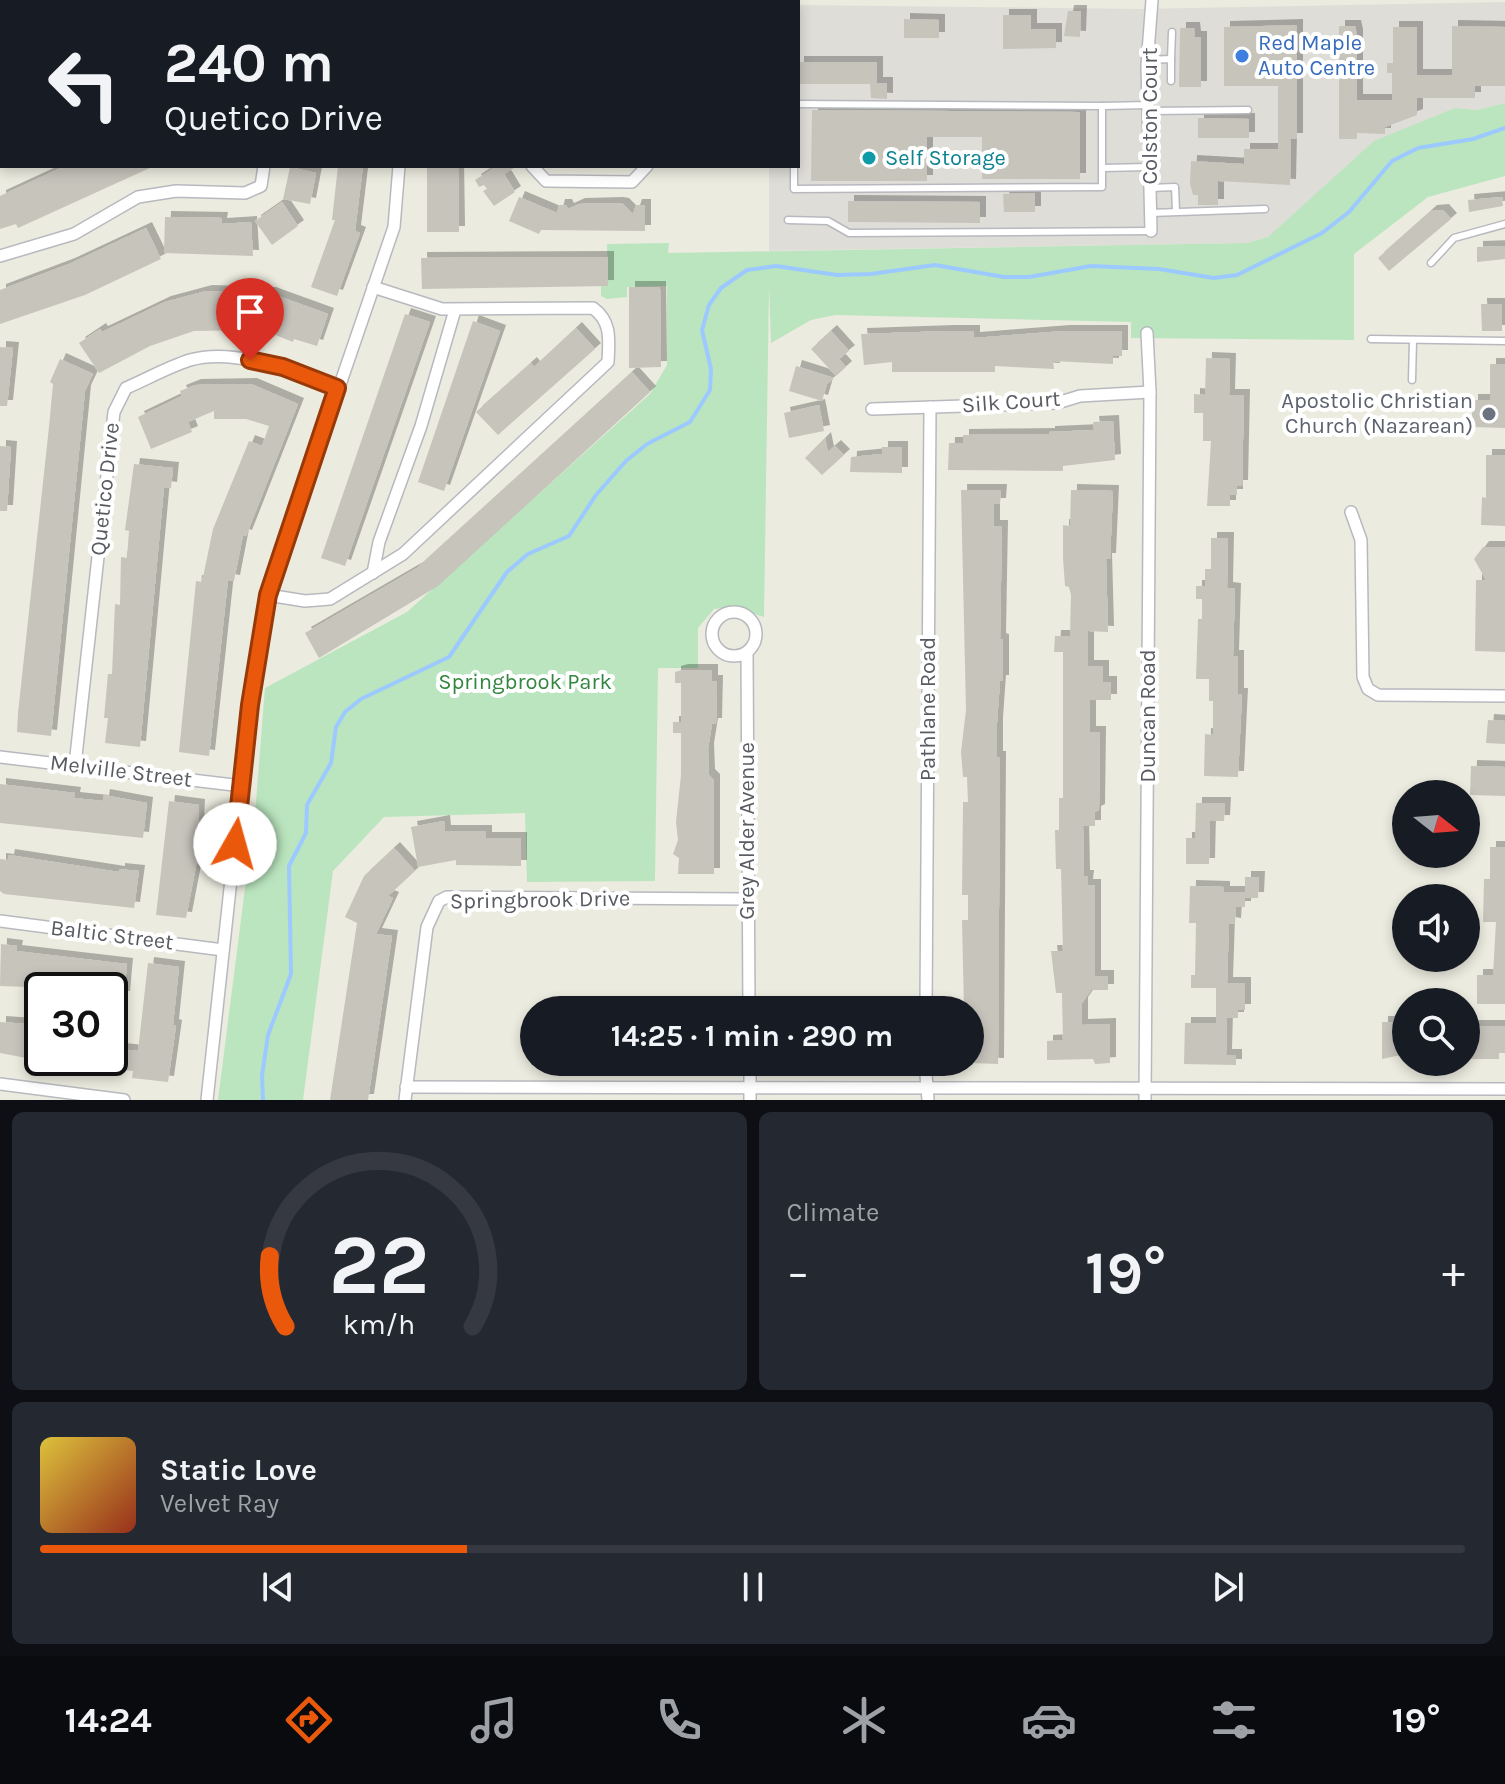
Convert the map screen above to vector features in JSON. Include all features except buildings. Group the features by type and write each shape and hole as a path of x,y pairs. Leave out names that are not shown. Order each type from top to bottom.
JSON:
{"street":[{"name":"Colston Court","path":"1151,231 1148,60 1152,0"},
{"path":"0,256 74,234 138,197 176,191 245,193 261,186 264,168"},
{"path":"207,1100 250,705 268,595 394,227 399,168"},
{"path":"534,168 546,181 632,182 645,168"},
{"path":"268,595 319,602 330,599 412,547 608,362 609,327 603,315 593,308 455,310 422,305 373,287"},
{"path":"373,573 379,542 421,426 455,310"},
{"name":"Duncan Road","path":"1145,1095 1150,392 1147,333"},
{"name":"Quetico Drive","path":"75,765 114,412 126,388 192,359 212,358 283,367 337,388"},
{"name":"Silk Court","path":"872,409 1057,403 1080,396 1150,392"},
{"name":"Pathlane Road","path":"926,996 930,407"},
{"path":"1351,512 1361,540 1363,677 1368,689 1378,695 1505,696"},
{"name":"Grey Alder Avenue","path":"747,652 727,655 715,646 712,632 725,614 739,612 755,625 755,640 747,652 749,996"},
{"name":"Melville Street","path":"0,757 242,786"},
{"name":"Springbrook Drive","path":"406,1094 427,927 439,901 447,897 747,899"},
{"name":"Baltic Street","path":"0,921 223,950"},
{"path":"0,1084 31,1094 124,1100"},
{"path":"406,1094 1145,1095 1505,1089"}],"lane":[{"path":"1171,81 1172,32"},
{"path":"1148,60 1171,59"},
{"path":"800,104 1248,110"},
{"path":"794,168 794,189 1102,187 1102,106"},
{"path":"1102,168 1149,167"},
{"path":"1150,188 1175,187 1176,211"},
{"path":"1150,213 1265,209"},
{"path":"788,220 828,221 849,233 1151,231"},
{"path":"1431,263 1454,238 1505,224"},
{"path":"1371,339 1505,341"},
{"path":"1412,380 1413,340"}],"shaded area":[{"path":"1505,2 1505,103 1477,110 1455,108 1305,207 1268,237 1247,243 769,251 769,168 800,168 800,5 1140,9"}],"green space":[{"name":"Springbrook Park","path":"1505,103 1505,176 1428,197 1354,254 1354,340 1131,338 1131,322 835,315 811,320 771,343 769,286 764,617 732,607 714,609 698,628 698,668 658,668 655,881 527,882 525,813 384,817 333,871 303,1100 218,1100 256,802 265,688 407,612 650,394 667,365 667,286 627,287 627,297 607,299 601,296 601,286 608,285 607,244 669,243 668,253 1247,243 1268,237 1374,141 1455,108 1477,110"}],"waterway":[{"path":"263,1100 262,1076 268,1035 291,974 289,866 306,833 307,805 331,763 336,727 345,712 361,699 449,657 507,572 528,554 569,536 596,495 626,461 647,444 690,422 710,390 711,369 702,330 709,305 721,288 747,270 776,266 837,275 871,274 935,265 1004,277 1029,277 1091,266 1159,269 1214,278 1237,275 1322,233 1349,212 1392,161 1418,148 1473,139 1505,128"}],"place":[{"name":"Red Maple Auto Centre","path":"1242,56"},
{"name":"Self Storage","path":"869,158"},
{"name":"Apostolic Christian Church (Nazarean)","path":"1489,414"}],"route":[{"path":"235,844 250,705 268,595 282,545 337,388 283,367 250,360"}]}
